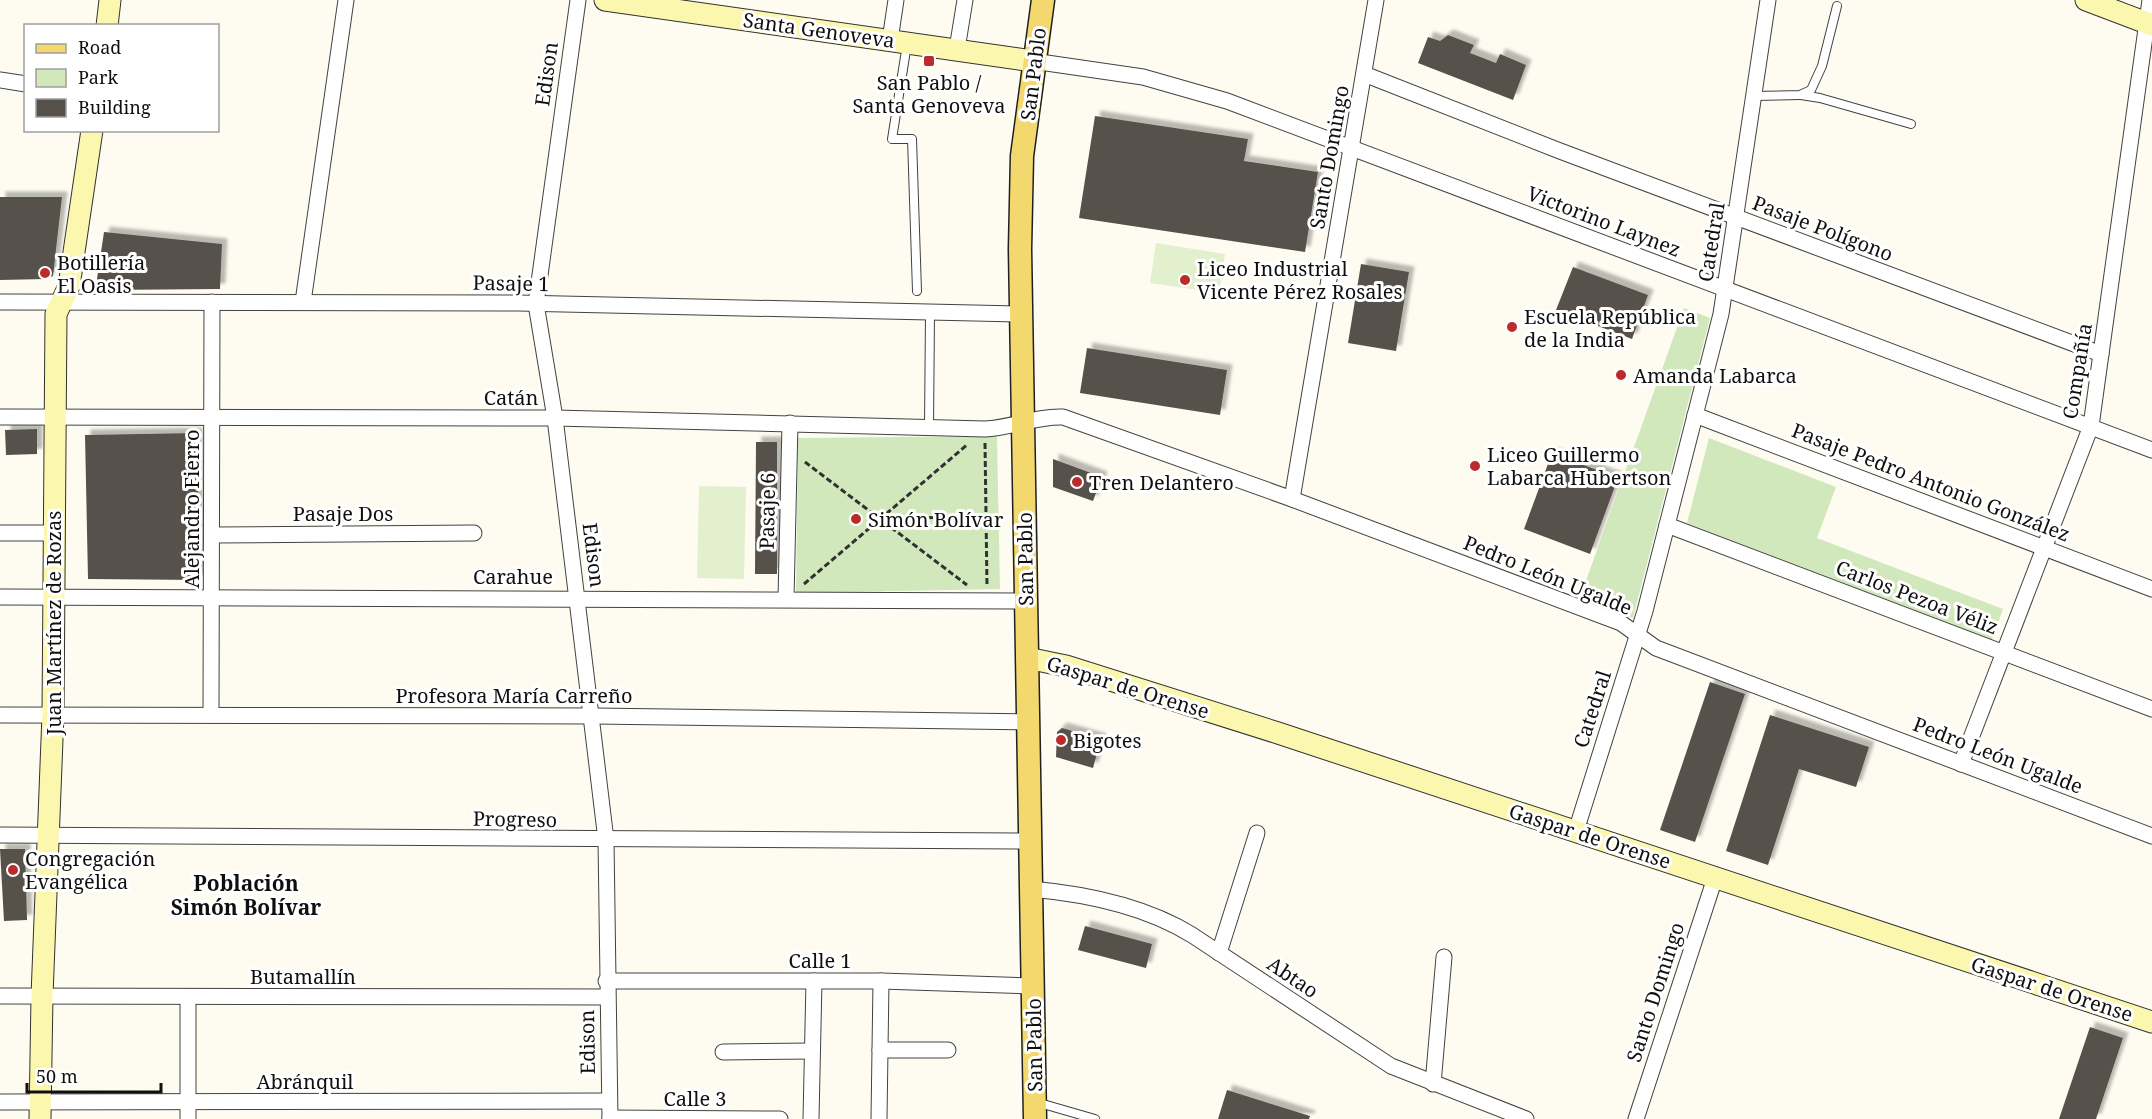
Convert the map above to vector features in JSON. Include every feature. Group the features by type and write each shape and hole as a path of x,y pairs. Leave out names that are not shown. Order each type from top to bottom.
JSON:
{"main road":[{"name":"San Pablo","path":"1035,1110 1020,314 1022,156 1043,0"}],"street":[{"path":"107,24 110,0"},
{"path":"303,302 346,0"},
{"name":"Edison","path":"578,0 536,304 555,418 593,716 606,840 606,981 610,1119"},
{"name":"Santa Genoveva","path":"605,0 1033,61"},
{"path":"896,0 899,41"},
{"path":"957,49 965,0"},
{"name":"Santo Domingo","path":"1292,500 1376,0"},
{"name":"Catedral","path":"1576,831 1638,636 1725,290 1768,0"},
{"path":"2086,0 2150,24"},
{"name":"Compañía","path":"1961,764 2091,426 2150,24 2150,0"},
{"name":"Victorino Laynez","path":"1033,61 1169,83 1227,101 2152,450"},
{"name":"Pasaje Polígono","path":"1364,74 2101,354"},
{"path":"0,80 24,84"},
{"name":"Juan Martínez de Rozas","path":"41,1110 42,996 53,714 56,314 69,286 92,132"},
{"name":"Pasaje 1","path":"0,302 536,304 930,314 1020,314"},
{"name":"Alejandro Fierro","path":"211,715 212,302"},
{"name":"Pasaje Pedro Antonio González","path":"1695,415 2152,589"},
{"name":"Catán","path":"0,417 555,418 985,429 1001,429 1022,422"},
{"name":"Pedro León Ugalde","path":"1022,422 1047,417 1063,417 1292,500 1621,623 1656,648 2152,837"},
{"name":"Pasaje 6","path":"786,599 790,423"},
{"name":"Carlos Pezoa Véliz","path":"1667,525 2152,709"},
{"path":"0,533 54,533"},
{"name":"Pasaje Dos","path":"212,535 474,533"},
{"name":"Carahue","path":"0,597 578,597 1025,601"},
{"name":"Gaspar de Orense","path":"1027,658 1066,666 1193,706 2152,1022"},
{"name":"Profesora María Carreño","path":"0,715 593,716 1028,722"},
{"path":"1220,953 1257,833"},
{"name":"Progreso","path":"0,835 1030,841"},
{"name":"Santo Domingo","path":"1636,1119 1715,878"},
{"name":"Abtao","path":"1031,889 1117,904 1160,916 1391,1066 1526,1119"},
{"path":"1433,1084 1444,957"},
{"name":"Calle 1","path":"606,981 881,981 1033,986"},
{"path":"811,1119 813,981"},
{"path":"879,1119 881,981"},
{"name":"Butamallín","path":"0,996 607,997"},
{"path":"188,997 188,1119"},
{"path":"880,1050 948,1050"},
{"path":"723,1052 812,1051"},
{"name":"Abránquil","path":"0,1102 41,1110 187,1102 609,1101"},
{"name":"Calle 3","path":"610,1119 780,1119"}],"lane":[{"path":"1800,95 1811,90 1822,66 1838,6"},
{"path":"899,41 892,139 912,139 917,291"},
{"path":"1753,96 1800,95 1820,98 1911,124"},
{"path":"929,426 930,314"},
{"path":"1035,1110 1095,1119"}],"path":[{"path":"985,429 987,601"},
{"path":"786,599 985,429"},
{"path":"790,450 987,601"},
{"path":"880,519 986,516"}],"green space":[{"path":"1156,243 1225,254 1219,293 1150,283"},
{"path":"1684,308 1710,318 1633,618 1579,600"},
{"path":"997,436 1000,589 796,593 798,438"},
{"path":"1709,438 1836,487 1817,538 2003,609 1992,640 1687,523"},
{"path":"699,486 746,487 744,579 697,578"}],"building":[{"path":"1448,35 1474,45 1470,53 1496,63 1500,54 1526,65 1513,100 1418,63 1428,37 1440,41"},
{"path":"1095,116 1248,139 1244,161 1318,172 1305,252 1079,218"},
{"path":"0,197 62,197 53,276 46,279 0,280"},
{"path":"104,232 222,244 220,289 103,290 97,279"},
{"path":"1361,264 1409,272 1396,351 1348,343"},
{"path":"1573,267 1648,295 1632,339 1556,310"},
{"path":"1087,348 1227,370 1220,415 1080,393"},
{"path":"37,429 37,454 6,455 5,430"},
{"path":"197,433 199,580 88,579 85,435"},
{"path":"756,442 777,442 777,574 755,574"},
{"path":"1552,453 1618,478 1590,554 1524,529"},
{"name":"Tren Delantero","path":"1053,459 1102,477 1093,501 1053,487"},
{"path":"1710,682 1745,694 1695,842 1660,830"},
{"path":"1770,715 1869,747 1856,787 1799,769 1768,865 1726,851"},
{"path":"1062,728 1101,739 1093,768 1056,757 1057,732"},
{"path":"0,849 25,849 27,920 4,921"},
{"path":"1085,926 1152,944 1146,968 1078,950"},
{"path":"2090,1027 2123,1038 2096,1119 2059,1119"},
{"path":"1227,1090 1310,1116 1309,1119 1218,1119"}],"place":[{"name":"San Pablo / Santa Genoveva","path":"929,61"},
{"name":"Botillería El Oasis","path":"45,273"},
{"name":"Liceo Industrial Vicente Pérez Rosales","path":"1185,280"},
{"name":"Escuela República de la India","path":"1512,327"},
{"name":"Amanda Labarca","path":"1621,375"},
{"name":"Liceo Guillermo Labarca Hubertson","path":"1475,466"},
{"name":"Tren Delantero","path":"1077,482"},
{"name":"Simón Bolívar","path":"856,519"},
{"name":"Bigotes","path":"1061,740"},
{"name":"Congregación Evangélica","path":"13,870"}],"district":[{"name":"Población Simón Bolívar","path":"246,895"}]}
